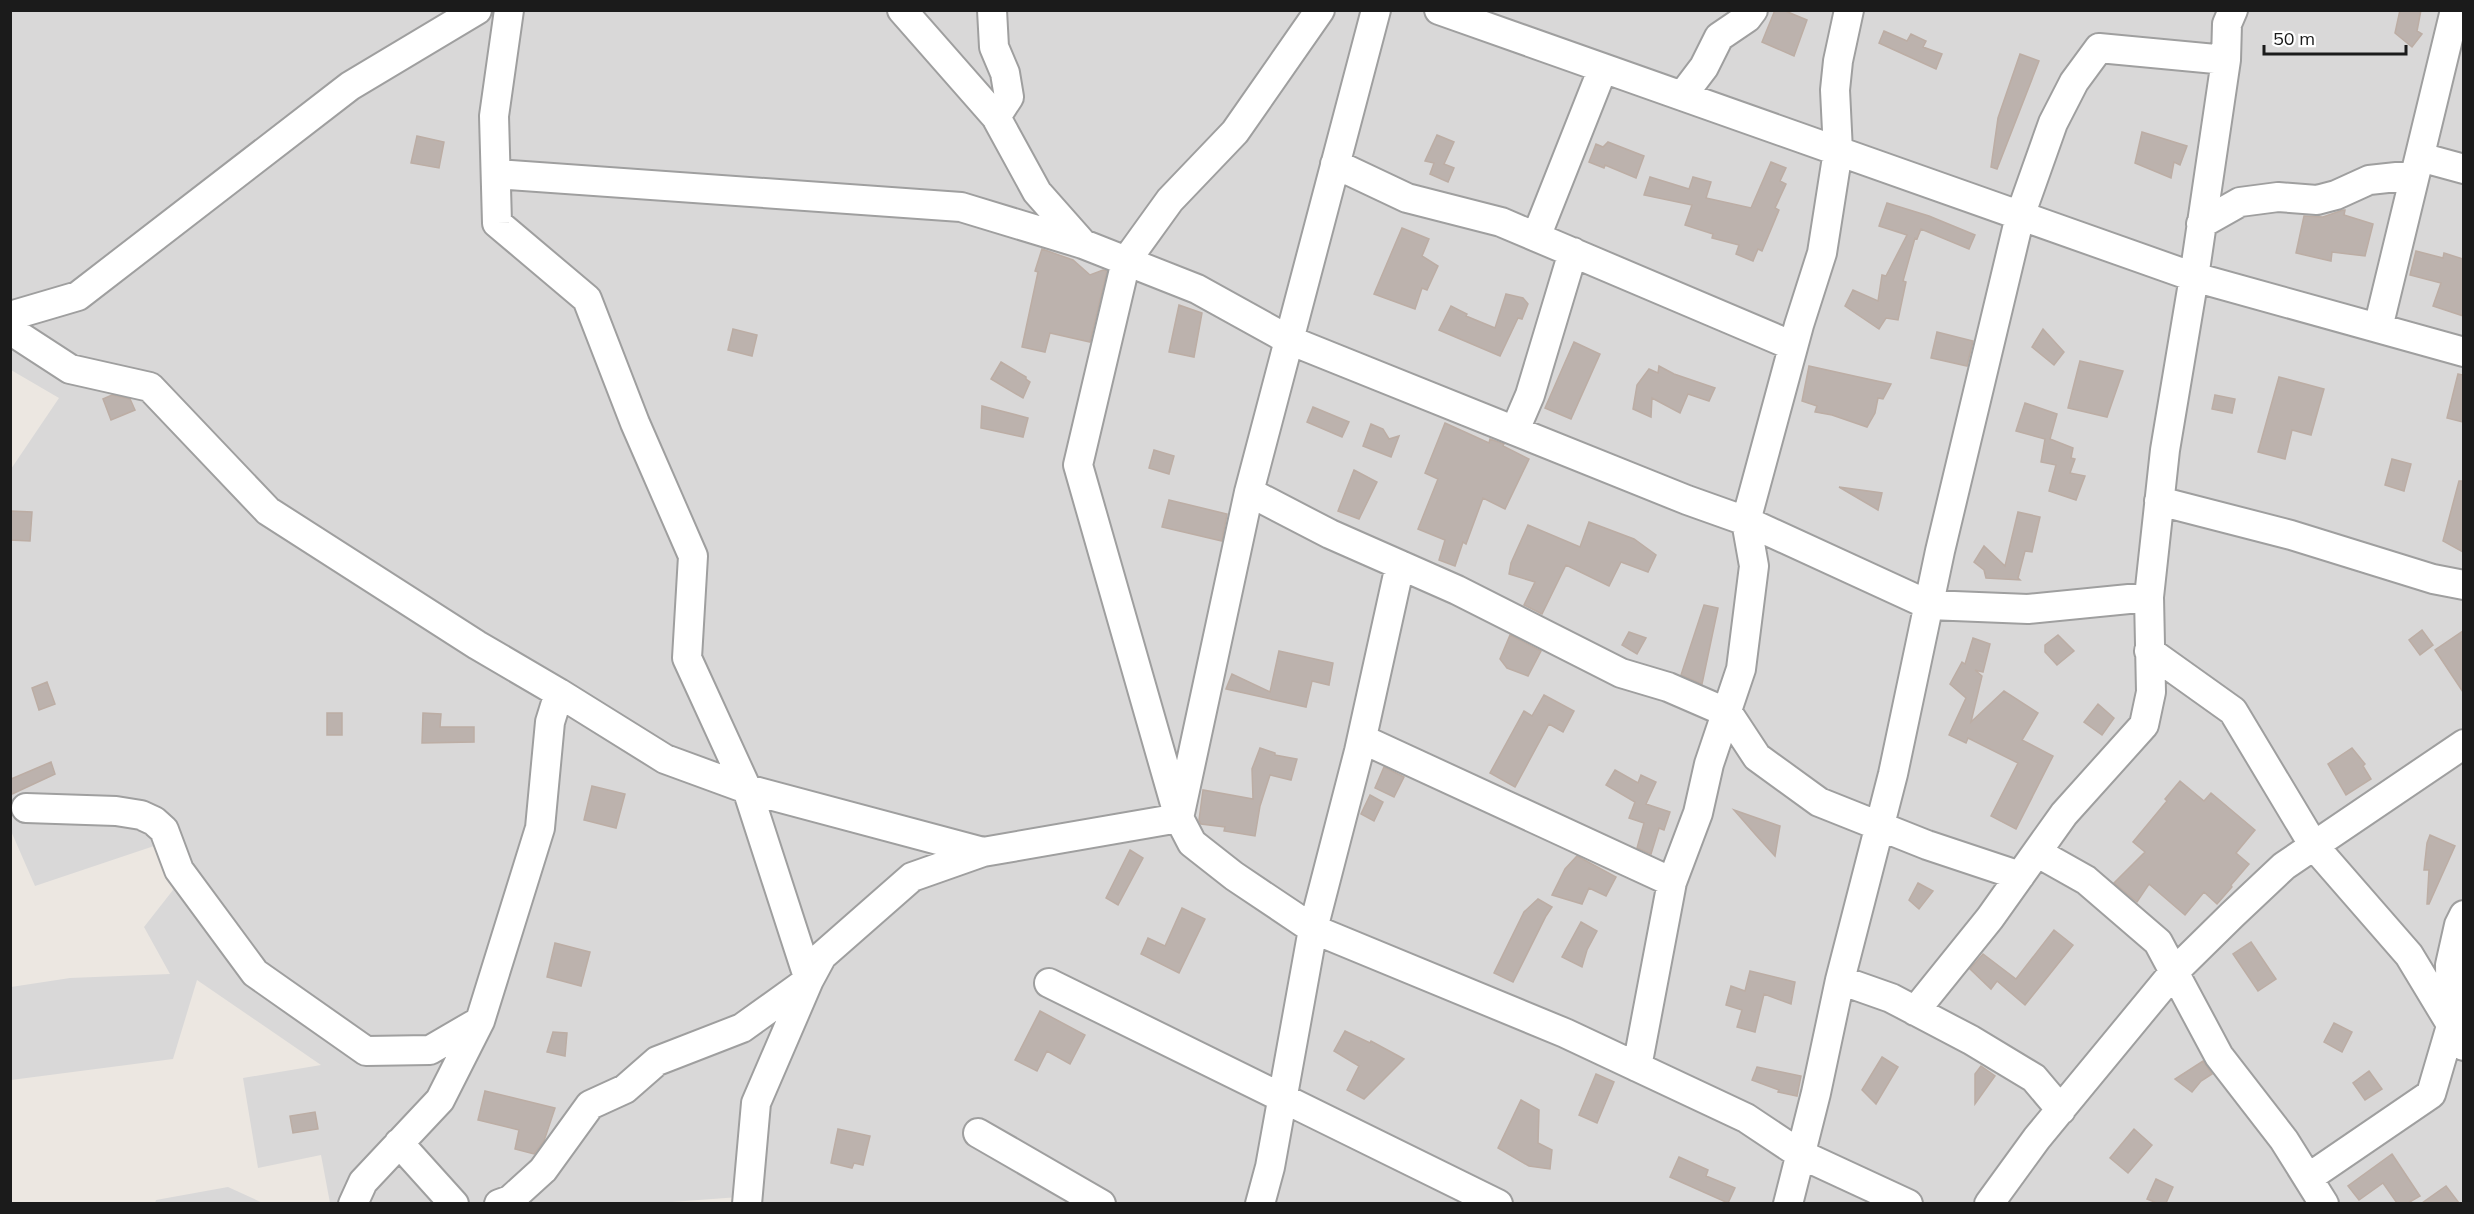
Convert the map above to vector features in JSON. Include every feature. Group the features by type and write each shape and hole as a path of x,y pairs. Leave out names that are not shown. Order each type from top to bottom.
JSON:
{"street":[{"path":"10,316 78,296 350,86 477,10"},
{"path":"509,10 494,116 497,223 587,299 634,423 693,556 687,658 747,789 808,981"},
{"path":"902,10 996,117 1037,192 1083,244"},
{"path":"992,10 994,47 1005,73 1008,97 996,117"},
{"path":"1320,10 1235,132 1170,200 1126,261 1078,465 1179,818 1192,843 1234,876 1313,929 1565,1033 1746,1118 1800,1154 1908,1203"},
{"path":"1179,818 1249,492 1376,10"},
{"path":"1439,10 2194,277 2463,352"},
{"path":"1682,96 1704,67 1719,37 1747,18 1753,10"},
{"path":"1637,1067 1672,882 1698,813 1709,764 1741,669 1754,566 1746,521 1793,346 1822,253 1838,151 1835,90 1838,61 1849,10"},
{"path":"1915,1011 1990,918 2064,814 2144,725 2151,692 2149,597 2165,450 2194,277 2226,60 2227,24 2233,10"},
{"path":"2378,328 2455,10"},
{"path":"1788,1203 1879,826 2020,216 2053,123 2074,82 2099,48 2226,60"},
{"path":"1536,237 1603,68"},
{"path":"1335,164 1407,198 1501,222 1793,346"},
{"path":"2201,224 2240,202 2278,197 2317,200 2336,195 2369,180 2418,166 2463,169"},
{"path":"496,174 961,207 1083,244 1197,289 1289,340 1687,500 1746,521 1929,605 2028,609 2149,597"},
{"path":"1515,430 1530,395 1573,252"},
{"path":"10,330 70,369 150,387 268,511 477,645 560,693 665,759 747,789 983,852"},
{"path":"1249,492 1330,534 1457,590 1621,673 1668,687 1728,713 1757,757 1819,802 2020,876"},
{"path":"2159,501 2291,535 2433,579 2463,585"},
{"path":"1260,1203 1270,1167 1313,929 1362,739 1400,564"},
{"path":"2149,651 2233,711 2314,846 2409,955 2457,1036"},
{"path":"353,1203 363,1182 440,1100 480,1021 540,828 550,722 560,693"},
{"path":"1362,739 1672,882"},
{"path":"1989,1203 2061,1110 2174,972 2284,866 2463,744"},
{"path":"26,808 116,812 141,815 154,821 164,830 179,870 255,973 366,1051 430,1050 480,1021"},
{"path":"747,1203 756,1103 808,981 822,956 912,877 983,852 1179,818"},
{"path":"2038,853 2086,880 2158,942 2219,1056 2284,1140 2324,1203"},
{"path":"2308,1178 2431,1094 2457,1036 2450,965 2463,915"},
{"path":"1840,980 1891,998 1971,1040 2034,1078 2061,1110"},
{"path":"499,1203 510,1200 543,1170 590,1105 625,1089 657,1061 742,1028 808,981"},
{"path":"1050,983 1497,1203"},
{"path":"978,1133 1101,1203"},
{"path":"399,1143 454,1203"}],"shaded area":[{"path":"11,11 2463,11 2463,1203 771,1204 739,1197 645,1204 330,1203 321,1155 258,1168 243,1078 321,1065 197,980 173,1059 11,1080 11,987 70,978 170,974 144,927 173,890 160,844 35,886 11,831 11,469 59,398 11,370"},
{"path":"228,1187 263,1203 155,1203 156,1200"}],"building":[{"path":"1775,10 1783,10 1807,20 1794,56 1762,42"},
{"path":"2400,10 2421,10 2417,31 2422,34 2412,47 2395,33"},
{"path":"1884,31 1907,41 1911,34 1926,41 1923,47 1942,54 1936,69 1879,43"},
{"path":"2020,54 2039,61 1997,169 1991,167 1998,118"},
{"path":"2142,132 2187,146 2180,165 2174,162 2171,178 2135,163"},
{"path":"1437,135 1454,142 1444,164 1454,168 1448,182 1430,174 1434,163 1425,161"},
{"path":"417,136 444,142 439,168 411,163"},
{"path":"1608,142 1644,156 1636,178 1605,165 1604,168 1589,162 1596,144 1603,147"},
{"path":"1771,162 1786,168 1780,181 1786,184 1775,208 1779,210 1762,251 1758,249 1753,261 1736,254 1739,245 1712,238 1713,234 1685,225 1692,205 1644,195 1650,177 1689,189 1693,177 1711,182 1706,198 1751,208"},
{"path":"1887,203 1929,216 1975,235 1969,249 1921,229 1917,239 1915,238 1903,281 1906,282 1898,320 1886,318 1879,329 1845,306 1853,290 1878,301 1882,275 1886,276 1907,235 1879,226"},
{"path":"2345,210 2344,215 2373,224 2365,256 2332,252 2331,261 2296,253 2304,216 2323,217"},
{"path":"1402,228 1429,239 1422,256 1438,266 1427,290 1422,288 1415,309 1374,294"},
{"path":"1042,249 1073,260 1090,275 1103,270 1107,271 1090,342 1050,333 1045,352 1022,347 1038,272 1035,271"},
{"path":"2416,251 2443,258 2444,253 2463,259 2463,316 2433,306 2441,283 2410,275"},
{"path":"1506,294 1523,298 1528,304 1522,319 1518,318 1500,356 1439,330 1451,306 1467,314 1466,316 1495,328"},
{"path":"1179,305 1202,313 1194,357 1169,352"},
{"path":"733,329 757,335 752,356 728,350"},
{"path":"2043,329 2064,352 2054,365 2032,347"},
{"path":"1937,332 1973,341 1967,366 1931,358"},
{"path":"1574,342 1600,354 1571,419 1545,408"},
{"path":"2080,361 2123,371 2107,417 2068,408"},
{"path":"1001,362 1026,377 1030,382 1023,398 991,379"},
{"path":"1659,366 1674,374 1715,388 1709,401 1688,394 1680,413 1652,398 1651,417 1633,409 1637,385 1649,369 1658,373"},
{"path":"1809,366 1891,384 1883,399 1878,398 1875,413 1867,427 1832,415 1815,412 1817,406 1802,401"},
{"path":"2458,374 2463,375 2463,422 2447,418"},
{"path":"2279,377 2324,389 2311,435 2292,430 2285,459 2258,452"},
{"path":"112,395 130,399 135,410 111,420 103,399"},
{"path":"2215,395 2235,399 2232,413 2212,409"},
{"path":"2025,403 2057,414 2050,439 2073,448 2071,458 2075,459 2070,473 2085,476 2076,500 2049,491 2056,465 2041,462 2045,439 2016,431"},
{"path":"982,406 1028,418 1023,437 981,428"},
{"path":"1313,407 1349,422 1342,437 1307,422"},
{"path":"1445,423 1489,443 1490,439 1504,444 1503,446 1529,459 1505,509 1483,498 1455,566 1439,560 1445,540 1418,529 1438,479 1425,473"},
{"path":"1371,424 1383,429 1389,439 1399,436 1391,457 1363,446"},
{"path":"1154,450 1174,456 1169,474 1149,468"},
{"path":"2392,459 2411,464 2404,491 2385,485"},
{"path":"1354,470 1377,482 1359,519 1338,511"},
{"path":"2459,481 2463,481 2463,552 2443,541"},
{"path":"1839,487 1882,493 1878,510"},
{"path":"1169,500 1227,514 1222,541 1162,527"},
{"path":"10,511 32,512 30,541 10,540"},
{"path":"2018,512 2040,517 2032,552 2025,551 2018,578 2020,580 1986,578 1984,570 1974,562 1984,546 2005,566"},
{"path":"1589,522 1634,539 1656,555 1648,572 1621,562 1609,586 1566,565 1542,614 1524,605 1535,582 1509,574 1511,563 1528,525 1580,547"},
{"path":"1704,605 1718,608 1702,684 1681,675"},
{"path":"2422,630 2433,645 2420,655 2409,640"},
{"path":"2463,631 2463,692 2435,650"},
{"path":"1629,632 1646,638 1637,654 1622,645"},
{"path":"1510,635 1541,651 1528,676 1507,668 1500,659"},
{"path":"2058,635 2074,651 2057,665 2045,652 2045,645"},
{"path":"1973,638 1990,644 1983,672 1975,670 1982,676 1971,722 2004,691 2038,713 2022,740 2053,756 2016,829 1991,816 2018,763 1968,738 1966,743 1949,735 1966,698 1950,684 1962,662 1965,664"},
{"path":"1279,651 1333,663 1329,685 1312,681 1306,707 1226,689 1232,674 1270,692"},
{"path":"47,682 55,704 39,710 32,688"},
{"path":"1544,695 1574,711 1563,732 1549,724 1515,787 1490,773 1524,711 1532,716"},
{"path":"2098,704 2114,718 2102,735 2084,722"},
{"path":"327,713 342,713 342,735 327,735"},
{"path":"423,713 441,714 440,727 474,727 474,742 422,743"},
{"path":"1260,748 1275,753 1275,755 1297,759 1291,780 1270,775 1260,806 1255,836 1224,831 1225,827 1201,824 1199,820 1203,790 1253,799 1252,769"},
{"path":"2352,748 2365,764 2363,766 2371,779 2346,795 2328,764"},
{"path":"51,762 55,774 10,795 11,779"},
{"path":"1384,767 1404,777 1394,797 1375,788"},
{"path":"1615,770 1638,783 1641,775 1656,782 1646,804 1670,812 1664,830 1659,828 1651,854 1637,848 1644,823 1629,818 1635,802 1606,785"},
{"path":"2180,781 2204,801 2211,793 2255,830 2236,853 2249,864 2231,885 2232,887 2217,904 2204,892 2185,915 2149,884 2137,902 2114,883 2145,852 2133,842 2167,801 2165,799"},
{"path":"592,786 625,794 616,828 584,820"},
{"path":"1370,795 1383,802 1374,821 1361,814"},
{"path":"1734,810 1780,826 1775,856 1755,834"},
{"path":"2430,835 2455,846 2429,904 2427,904 2429,870 2424,870"},
{"path":"1130,850 1143,858 1118,905 1106,898"},
{"path":"1577,856 1616,877 1606,896 1589,888 1582,904 1552,895 1565,869"},
{"path":"1918,883 1933,891 1919,909 1909,900"},
{"path":"1538,899 1552,907 1513,982 1494,973 1524,912"},
{"path":"1182,908 1205,919 1179,973 1141,954 1148,938 1165,946"},
{"path":"1581,922 1597,931 1587,950 1582,967 1562,957"},
{"path":"2054,930 2073,945 2025,1005 1997,981 1991,989 1970,969 1983,954 2016,979"},
{"path":"2251,942 2276,979 2258,991 2233,954"},
{"path":"555,943 590,952 581,986 547,977"},
{"path":"1750,971 1795,982 1791,1004 1764,994 1755,1032 1737,1027 1742,1010 1726,1005 1731,986 1745,991"},
{"path":"1040,1011 1085,1035 1070,1064 1047,1051 1037,1071 1015,1060"},
{"path":"2334,1023 2352,1032 2342,1052 2324,1042"},
{"path":"1345,1031 1370,1043 1371,1041 1404,1059 1364,1099 1347,1090 1359,1066 1334,1051"},
{"path":"553,1032 567,1033 565,1056 547,1052"},
{"path":"1882,1057 1898,1067 1876,1104 1862,1090"},
{"path":"2203,1061 2212,1074 2201,1081 2192,1092 2175,1079"},
{"path":"1981,1066 1995,1076 1975,1104 1975,1074"},
{"path":"1757,1067 1801,1076 1797,1096 1778,1092 1779,1090 1752,1080"},
{"path":"2369,1071 2382,1089 2365,1100 2353,1083"},
{"path":"1596,1074 1614,1082 1597,1123 1579,1115"},
{"path":"485,1091 555,1108 544,1141 534,1154 515,1149 519,1130 478,1120"},
{"path":"1521,1100 1539,1110 1538,1143 1552,1150 1550,1169 1529,1166 1498,1148"},
{"path":"315,1112 318,1129 293,1133 290,1116"},
{"path":"838,1129 870,1136 863,1165 854,1163 852,1168 831,1163"},
{"path":"2134,1129 2152,1145 2128,1173 2110,1158"},
{"path":"2392,1154 2420,1196 2408,1203 2397,1203 2383,1183 2359,1200 2348,1186"},
{"path":"1679,1157 1708,1170 1706,1176 1735,1188 1728,1203 1670,1177"},
{"path":"2156,1179 2173,1187 2166,1203 2157,1203 2147,1199"},
{"path":"2446,1186 2459,1203 2422,1203"}]}
